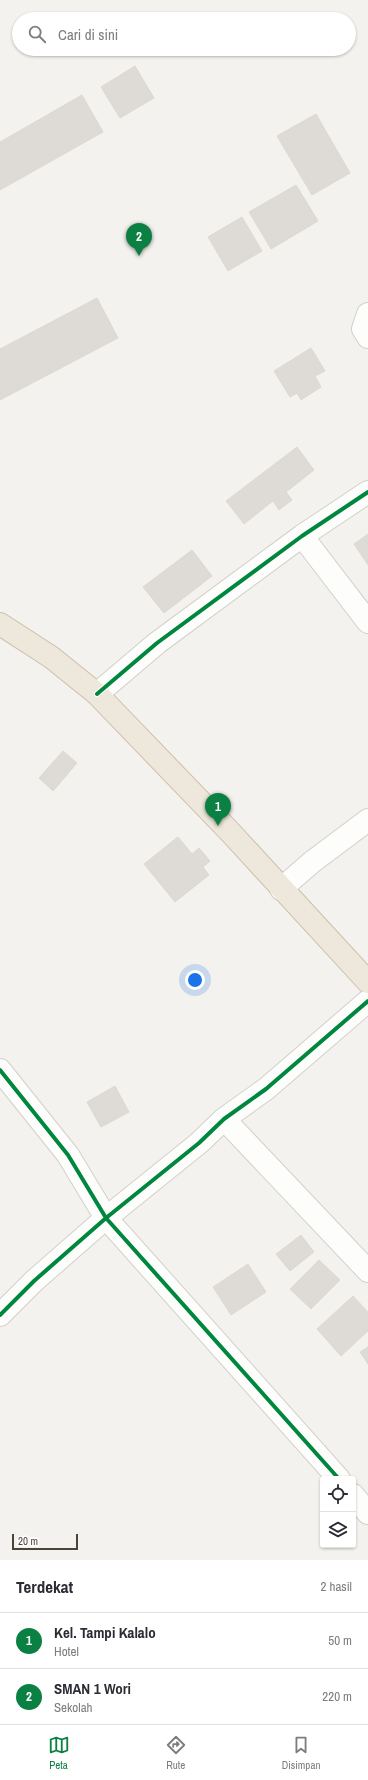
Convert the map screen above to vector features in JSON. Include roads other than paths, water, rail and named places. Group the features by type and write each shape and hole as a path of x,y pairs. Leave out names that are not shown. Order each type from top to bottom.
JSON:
{"highway":[{"path":"0,624 51,657 97,694 315,923 368,982"}],"street":[{"path":"368,314 364,329 368,337"},
{"path":"97,694 157,642 302,536 368,492"},
{"path":"302,536 368,622"},
{"path":"281,889 312,862 368,820"},
{"path":"0,1315 34,1281 106,1218 199,1144 224,1119 266,1088 368,1001"},
{"path":"0,1070 68,1155 106,1218 336,1476"},
{"path":"224,1119 368,1271"},
{"path":"356,1499 368,1513"}],"place":[{"name":"SMAN 1 Wori","path":"139,256"},
{"name":"Kel. Tampi Kalalo","path":"218,826"}]}
